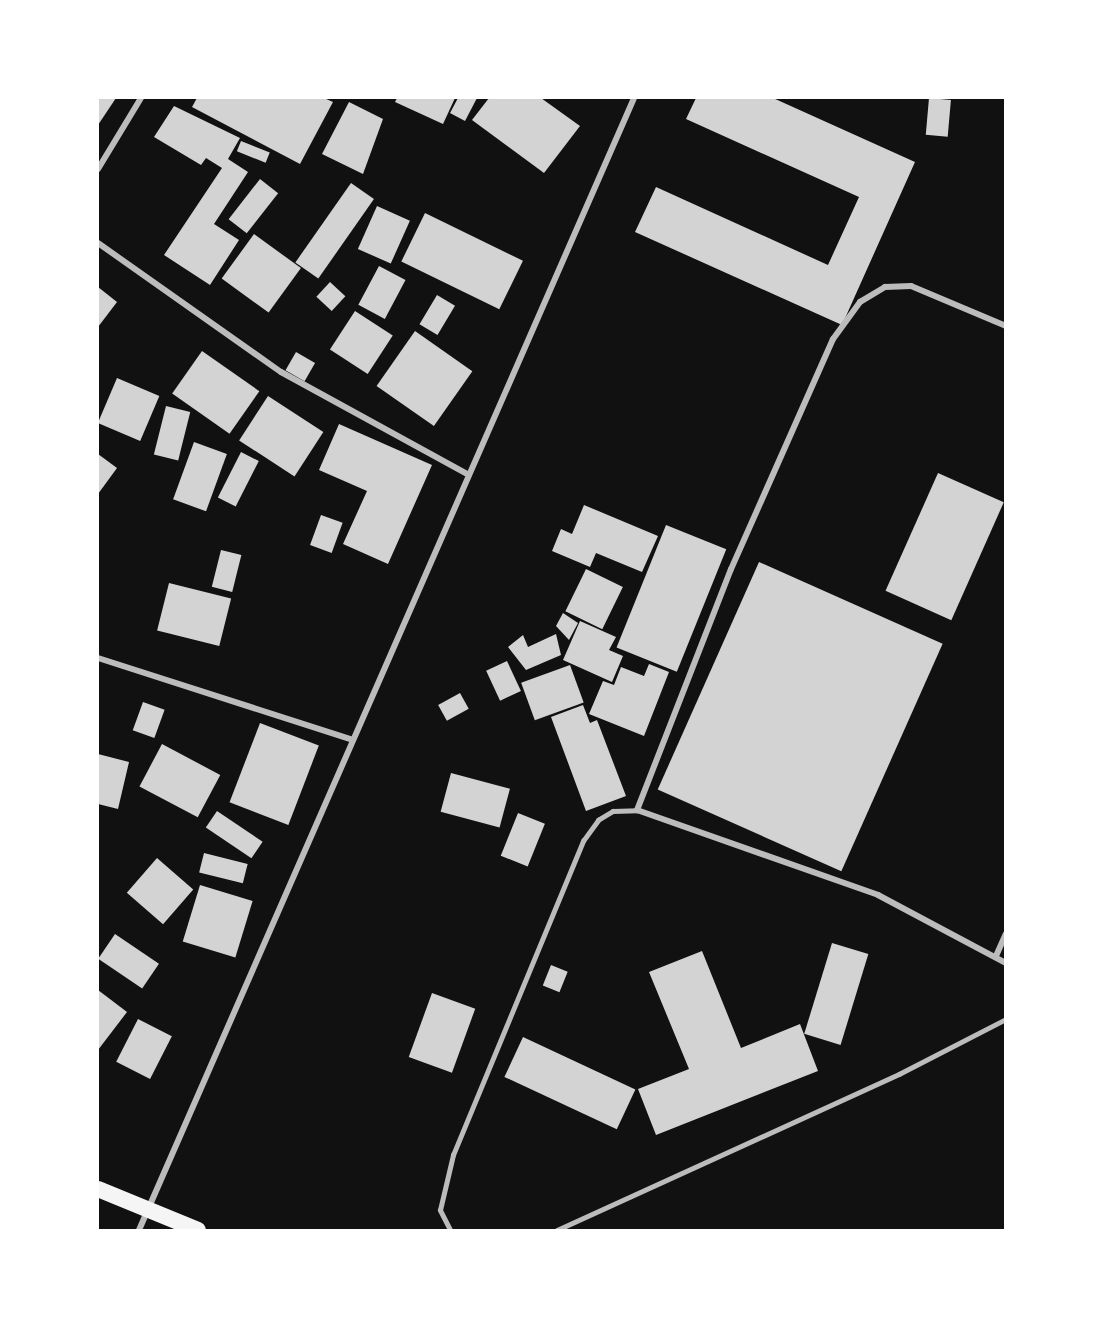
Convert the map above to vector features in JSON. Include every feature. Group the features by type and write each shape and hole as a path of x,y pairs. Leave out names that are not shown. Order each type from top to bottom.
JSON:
{"highway":[{"path":"98,1189 198,1230"}],"street":[{"path":"98,169 141,98"},
{"path":"139,1230 231,1031 351,739 634,98"},
{"path":"98,243 281,372 467,474"},
{"path":"1005,326 911,286 885,287 860,302 833,339 741,547 637,810 878,895 996,956 1005,963"},
{"path":"98,658 351,739"},
{"path":"996,956 1005,934"}],"lane":[{"path":"450,1230 440,1210 453,1155 583,841 598,820 613,811 637,810"},
{"path":"557,1230 899,1074 1005,1019"}],"building":[{"path":"98,98 116,98 98,125"},
{"path":"197,98 324,98 333,102 300,164 192,107"},
{"path":"397,98 455,98 443,124 395,102"},
{"path":"458,98 477,98 465,121 450,113"},
{"path":"489,98 541,98 580,126 544,173 472,120"},
{"path":"696,98 773,98 915,162 842,325 635,232 656,187 828,265 859,197 686,119"},
{"path":"929,98 951,100 948,137 926,135"},
{"path":"349,102 383,119 363,174 322,154"},
{"path":"174,106 240,138 228,159 248,172 214,224 239,240 210,285 164,255 222,168 206,158 201,165 154,137"},
{"path":"241,141 270,153 266,163 237,151"},
{"path":"260,179 278,193 247,233 229,219"},
{"path":"351,183 374,199 318,279 295,262"},
{"path":"377,206 410,221 391,264 358,249"},
{"path":"425,213 523,261 499,309 401,262"},
{"path":"254,234 301,268 269,313 222,278"},
{"path":"379,266 405,280 385,319 358,305"},
{"path":"330,282 345,296 332,311 316,297"},
{"path":"98,287 117,302 98,327"},
{"path":"437,295 455,306 437,335 419,324"},
{"path":"355,311 393,336 368,374 330,350"},
{"path":"415,331 472,371 434,426 377,386"},
{"path":"202,351 259,391 230,434 172,394"},
{"path":"296,352 315,363 305,381 286,370"},
{"path":"117,378 159,396 140,441 98,423"},
{"path":"268,396 323,432 294,476 239,440"},
{"path":"166,406 190,412 178,461 154,455"},
{"path":"339,424 432,465 388,564 343,544 367,491 319,470"},
{"path":"194,442 227,454 206,511 173,499"},
{"path":"241,452 259,461 236,507 218,497"},
{"path":"98,454 117,468 98,494"},
{"path":"938,473 1004,502 951,620 886,591"},
{"path":"584,505 658,536 642,572 596,553 590,567 552,551 561,529 572,534"},
{"path":"321,515 343,523 332,553 310,545"},
{"path":"666,525 726,549 677,672 617,647"},
{"path":"221,550 241,555 232,592 212,587"},
{"path":"759,562 943,644 841,871 658,789"},
{"path":"586,569 623,587 602,629 565,611"},
{"path":"169,583 231,598 219,646 157,631"},
{"path":"563,613 578,623 569,640 556,626"},
{"path":"580,621 616,637 609,650 623,656 612,682 563,660"},
{"path":"556,634 561,655 526,670 508,647 523,635 528,647"},
{"path":"507,661 521,691 500,701 486,671"},
{"path":"649,664 669,672 644,736 589,714 603,681 614,685 621,667 644,676"},
{"path":"570,665 584,703 535,720 521,683"},
{"path":"460,693 469,709 447,721 438,705"},
{"path":"143,702 165,710 154,738 133,730"},
{"path":"583,705 590,723 597,720 626,796 586,811 551,717"},
{"path":"260,723 319,746 288,825 230,802"},
{"path":"162,744 220,775 198,817 139,786"},
{"path":"98,754 129,762 118,809 98,804"},
{"path":"451,773 510,789 500,827 441,812"},
{"path":"217,811 263,842 251,858 206,828"},
{"path":"518,813 545,824 528,867 501,856"},
{"path":"204,853 248,864 243,883 199,872"},
{"path":"157,858 193,889 163,924 127,893"},
{"path":"200,885 253,901 235,958 183,941"},
{"path":"115,934 159,964 142,989 98,959"},
{"path":"832,943 868,954 841,1045 804,1034"},
{"path":"702,951 741,1048 800,1024 818,1071 656,1135 638,1089 689,1069 649,972"},
{"path":"551,965 568,972 559,992 543,985"},
{"path":"98,990 127,1012 98,1050"},
{"path":"432,993 475,1009 452,1073 409,1057"},
{"path":"138,1019 172,1036 150,1079 116,1062"},
{"path":"523,1037 635,1089 617,1129 504,1077"}]}
